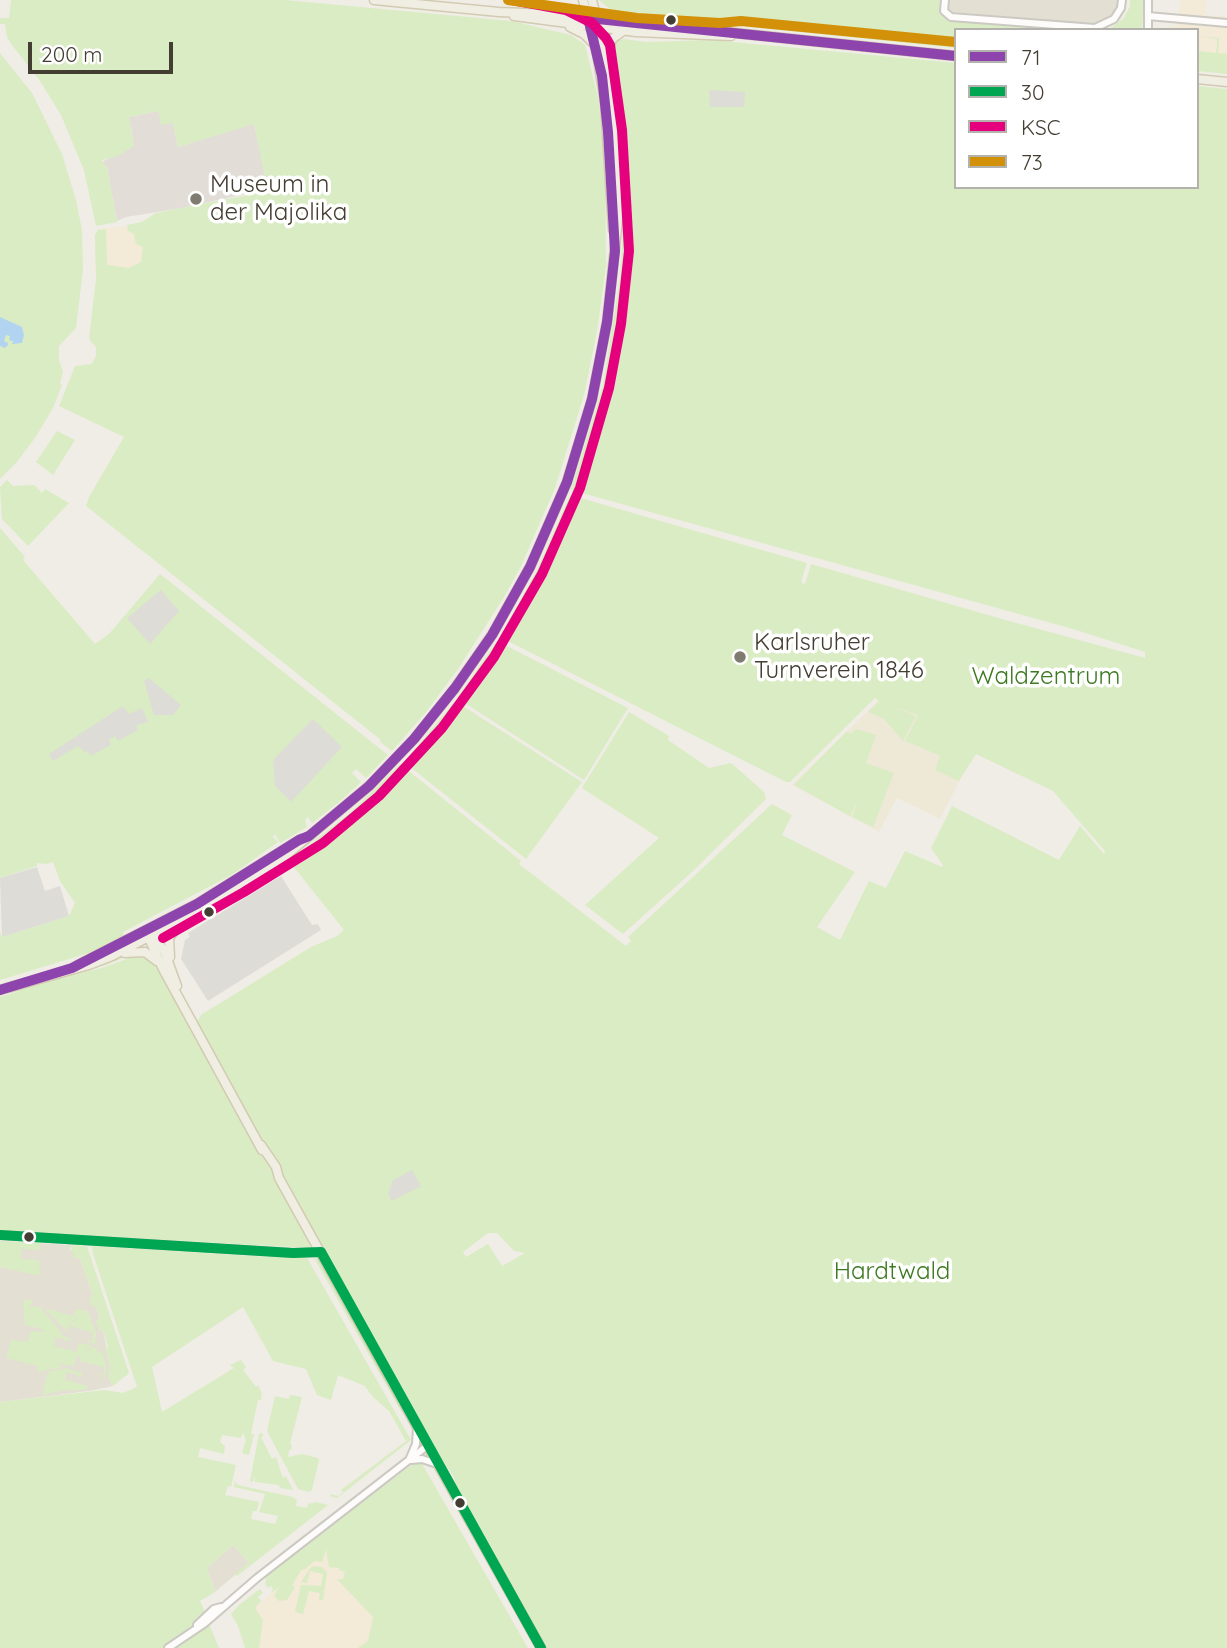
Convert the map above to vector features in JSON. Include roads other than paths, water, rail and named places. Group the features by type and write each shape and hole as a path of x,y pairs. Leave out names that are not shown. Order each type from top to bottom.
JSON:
{"main road":[{"path":"374,0 499,12 561,23 592,21"},
{"path":"173,974 169,947 170,935 175,928 302,844 369,786 423,729 482,650 524,579 560,500 589,414 605,336 618,219 618,168 607,60 600,28 592,21 583,0"},
{"path":"592,0 592,21 607,122 615,251"},
{"path":"592,0 624,26"},
{"path":"499,12 513,11 624,26 954,56"},
{"path":"561,23 583,33 596,47"},
{"path":"600,28 624,26"},
{"path":"607,60 612,38 624,26"},
{"path":"1199,79 1227,82"},
{"path":"112,956 309,836"},
{"path":"72,968 198,911"},
{"path":"150,933 163,969"},
{"path":"150,933 173,974 183,1002"},
{"path":"0,990 131,951 145,952 155,957 276,1167 279,1178 541,1648"}],"street":[{"path":"945,0 944,11 951,17 1095,28 1114,19 1121,8 1122,0"},
{"path":"1148,0 1148,28"},
{"path":"1147,16 1227,23"},
{"path":"0,1235 289,1253 321,1252"},
{"path":"409,1460 416,1444 417,1427"},
{"path":"168,1648 210,1619 221,1607 427,1446"},
{"path":"409,1460 422,1459 437,1464"}],"water":[{"path":"0,317 22,327 22,343 12,344 10,336 6,335 4,341 8,345 5,348 0,346"}],"place":[{"name":"Museum in der Majolika","path":"196,199"},
{"name":"Karlsruher Turnverein 1846","path":"740,657"}],"park label":[{"name":"Waldzentrum","path":"1046,677"},
{"name":"Hardtwald","path":"892,1272"}]}
